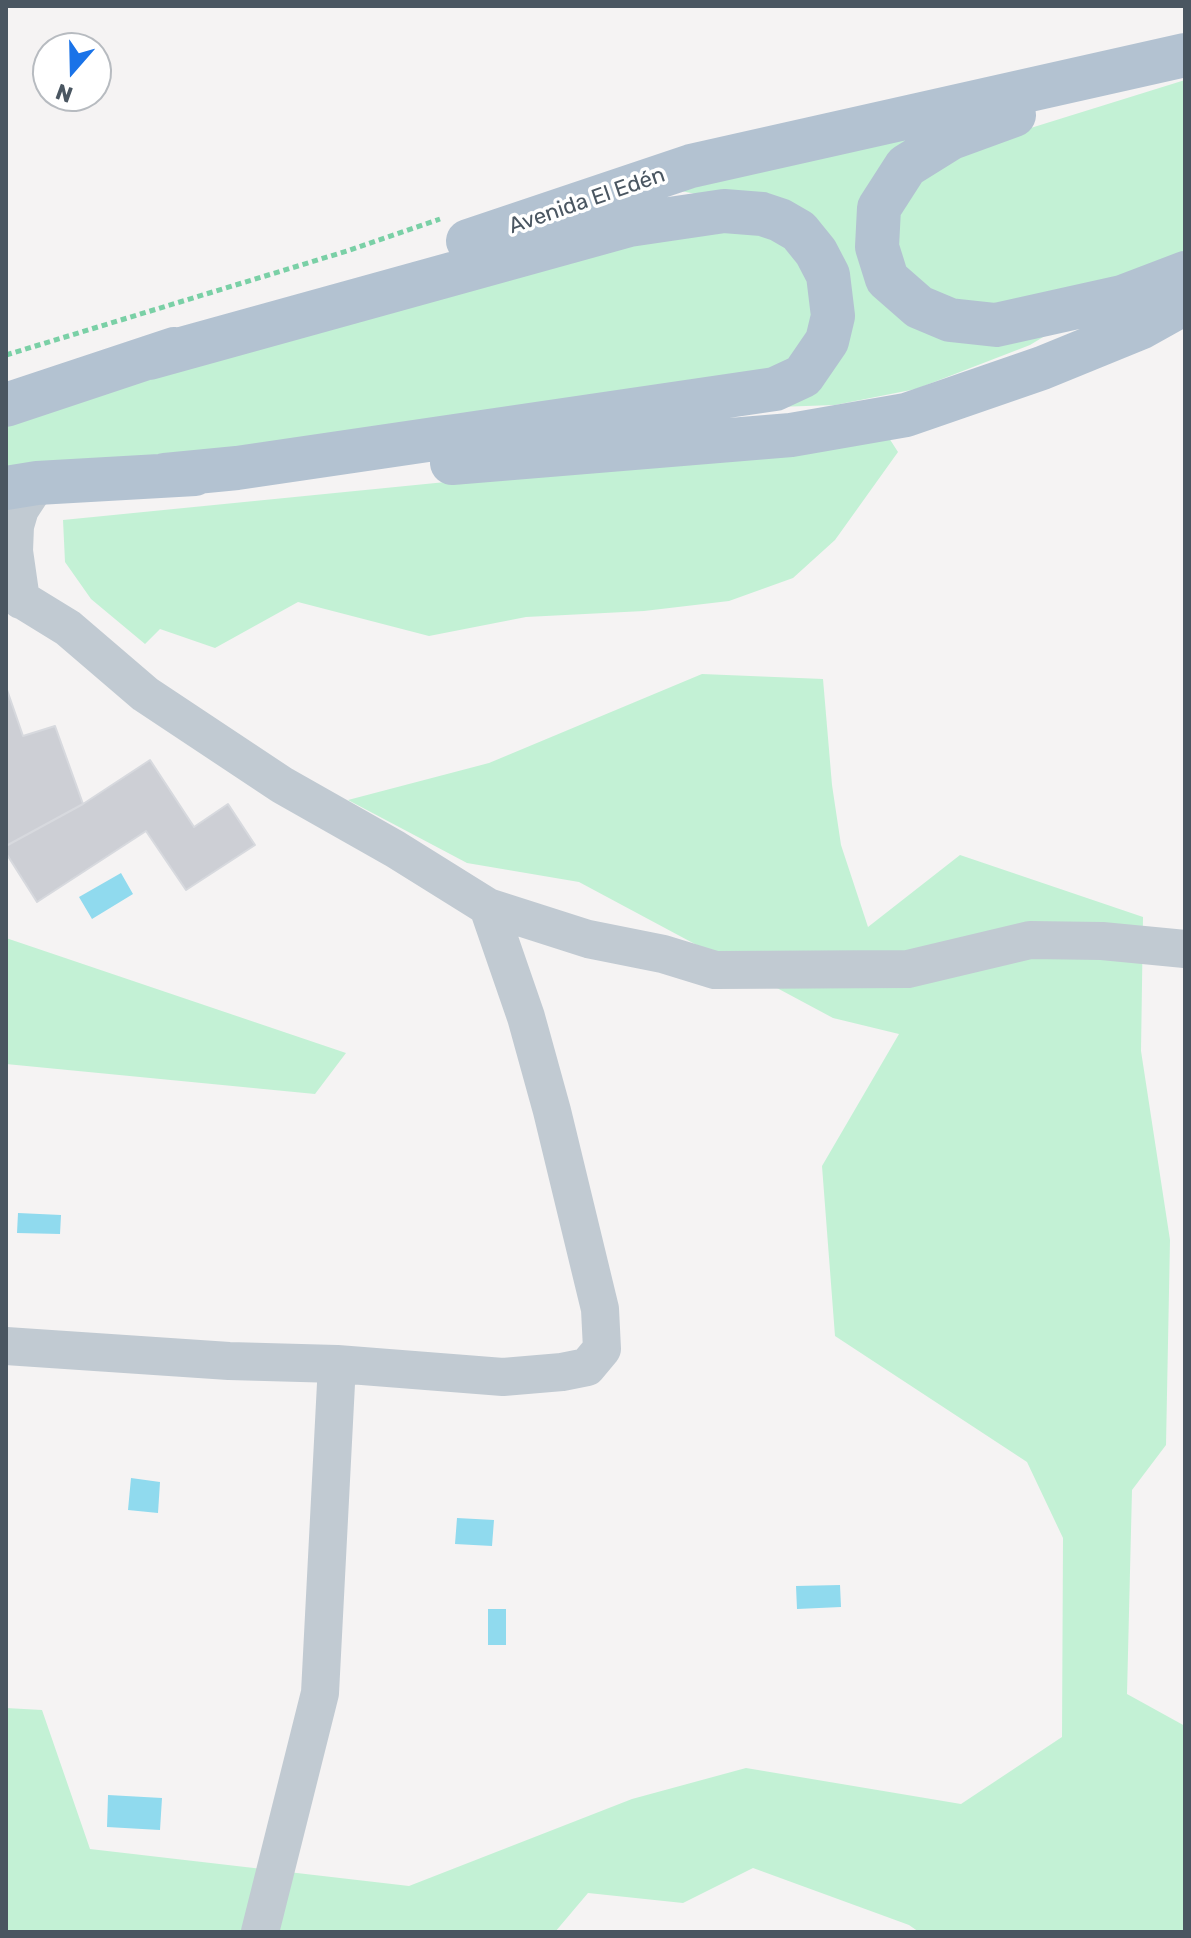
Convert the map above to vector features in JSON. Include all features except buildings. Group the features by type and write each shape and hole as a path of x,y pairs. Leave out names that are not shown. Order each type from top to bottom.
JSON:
{"main road":[{"name":"Avenida El Edén","path":"6,405 149,358 370,275 691,166 1185,55"},
{"path":"1185,65 1013,116 951,138 906,166 879,208 877,247 887,279 919,307 950,320 996,325 1122,297 1185,273"},
{"path":"21,485 237,468 775,389 803,376 827,341 833,316 828,275 816,252 799,231 762,214 724,211 629,225 149,358"},
{"path":"165,475 469,463 791,435 906,415 1042,368 1140,328 1185,303"}],"street":[{"path":"21,485 20,509 15,526 13,595 68,628 145,694 282,785 395,849 488,907 588,939 663,954 715,970 908,969 1030,940 1102,941 1185,949"},
{"path":"6,1346 229,1361 337,1364 503,1377 587,1367 602,1349 600,1309 526,1017 488,907"},
{"path":"260,1932 320,1693 337,1364"}],"green space":[{"path":"1185,80 1185,255 1110,287 995,310 954,306 896,270 894,213 917,177 960,150"},
{"path":"943,120 900,155 878,289 1063,325 1030,345 916,389 835,405 777,407 840,269 721,199 681,191"},
{"path":"718,222 790,245 813,281 819,314 801,349 775,375 395,431 6,470 6,418"},
{"path":"889,438 898,452 835,540 793,578 729,601 644,611 526,617 429,636 298,602 215,648 160,629 145,644 91,599 65,562 63,520"},
{"path":"702,674 823,679 832,785 841,845 868,927 960,855 1143,917 1141,1051 1170,1240 1166,1445 1132,1490 1127,1694 1185,1726 1185,1932 919,1932 909,1925 753,1868 683,1903 588,1893 555,1932 6,1932 6,1708 42,1710 90,1849 409,1886 632,1799 746,1768 961,1804 1062,1737 1063,1538 1027,1462 835,1336 822,1166 899,1034 833,1018 579,882 467,863 348,800 489,763"},
{"path":"6,938 346,1053 315,1094 6,1064"}],"water":[{"path":"121,873 133,894 92,919 79,897"},
{"path":"18,1213 61,1215 60,1234 17,1233"},
{"path":"131,1478 160,1482 158,1513 128,1510"},
{"path":"457,1518 494,1520 492,1546 455,1544"},
{"path":"840,1585 841,1607 797,1609 796,1586"},
{"path":"488,1609 506,1609 506,1645 488,1645"},
{"path":"108,1795 162,1798 160,1830 107,1827"}]}
